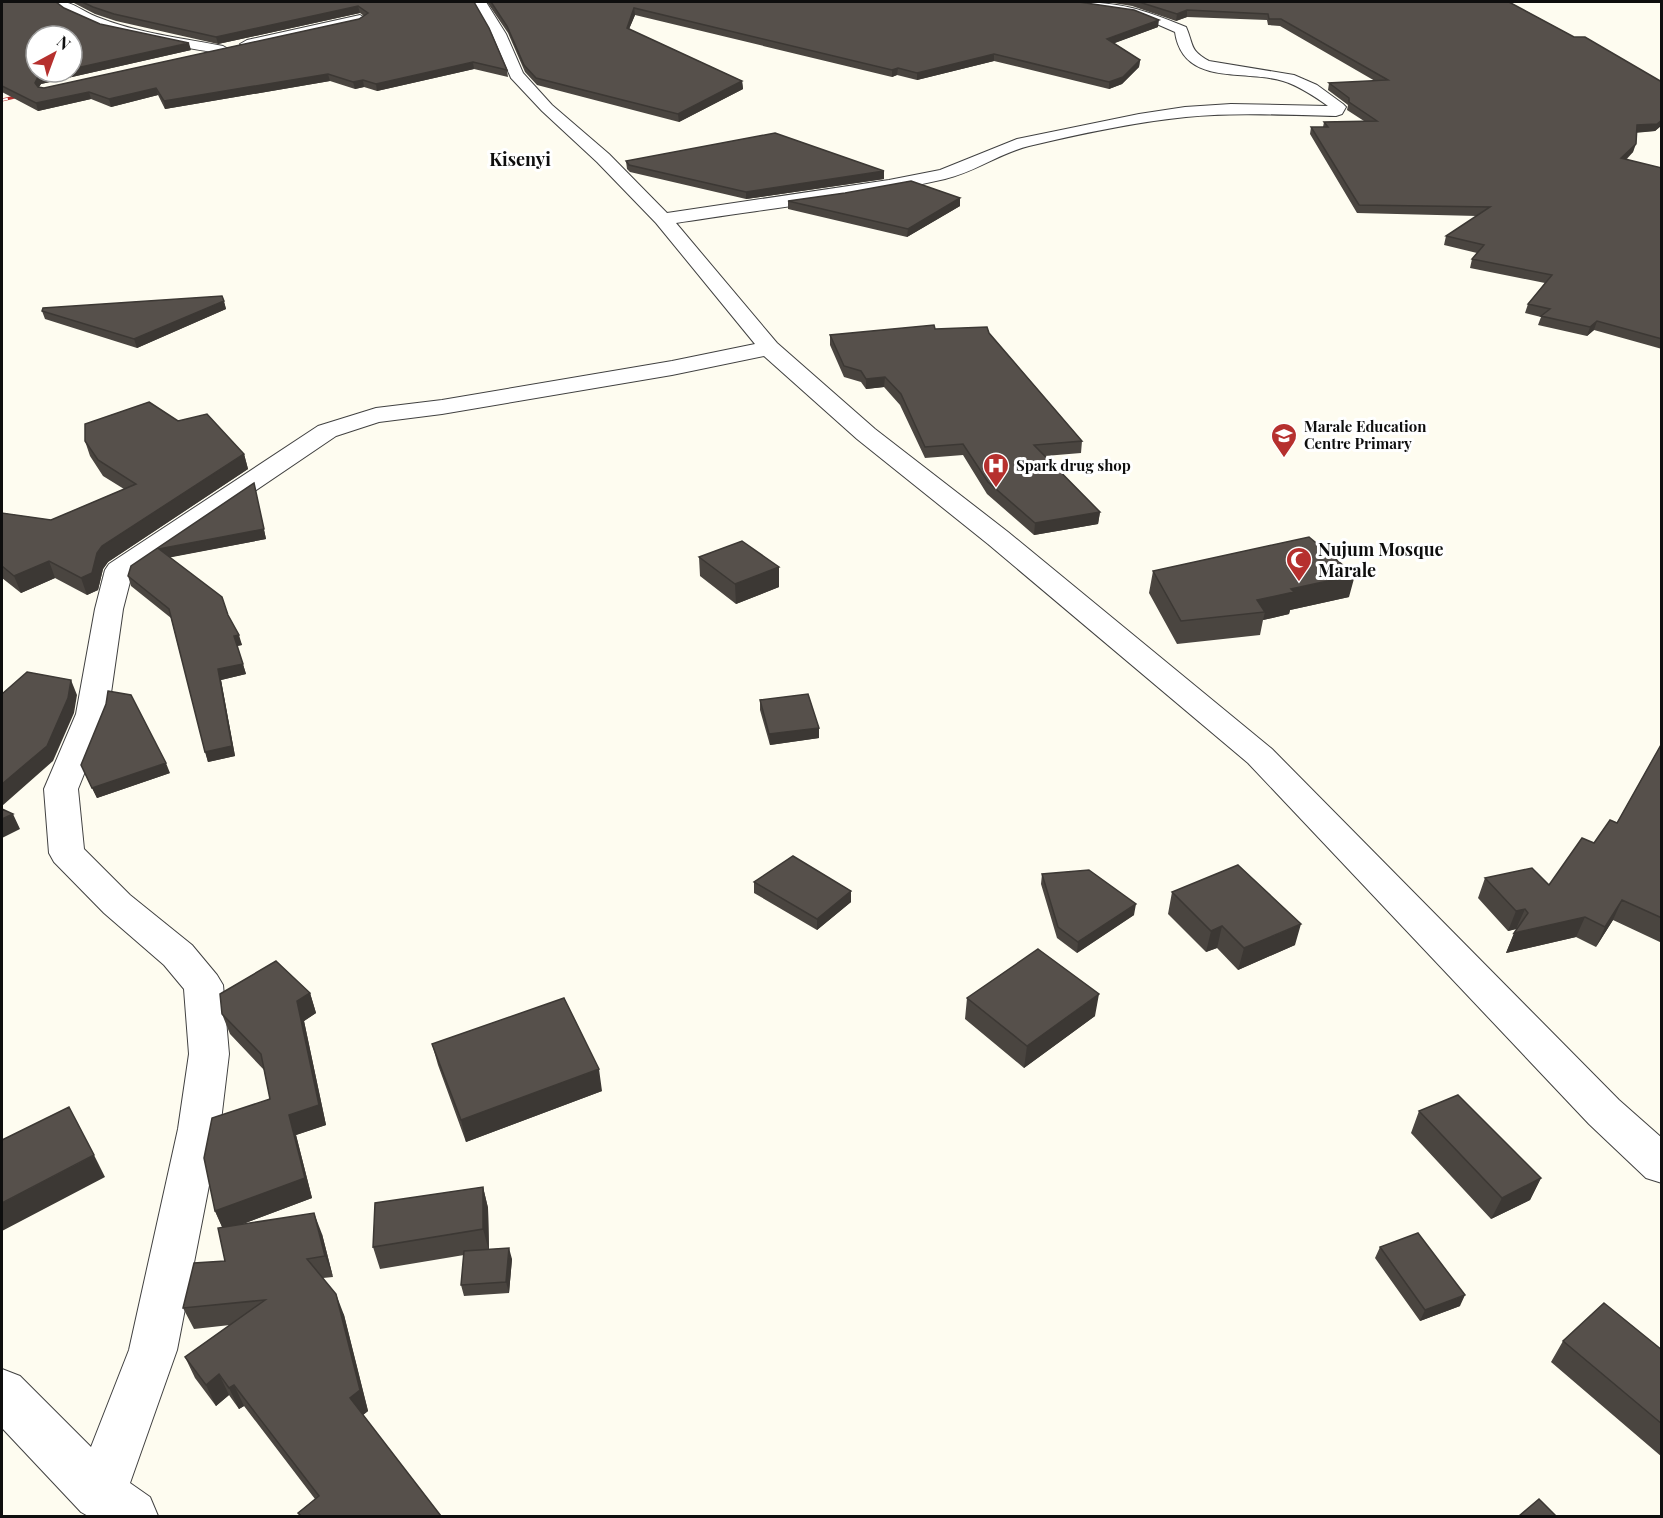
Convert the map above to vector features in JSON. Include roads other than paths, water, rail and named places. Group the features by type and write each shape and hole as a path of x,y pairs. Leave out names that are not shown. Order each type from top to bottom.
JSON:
{"street":[{"path":"61,2 67,8 119,28 223,50"},
{"path":"480,2 499,34 516,75 546,108 603,158 663,219 769,348 866,434 998,538 1260,756 1604,1112 1662,1165"},
{"path":"663,219 944,174 1023,142 1139,119 1196,111 1283,109 1336,111 1338,107 1330,100 1283,76 1237,71 1193,60 1185,51 1181,40 1181,30 1153,16 1131,9 1079,2"},
{"path":"188,58 360,19"},
{"path":"116,1505 153,1350 199,1129 209,1054 203,985 178,955 117,904 67,853 61,789 92,714 109,609 119,570 327,431 376,415 441,407 672,368 769,348"},
{"path":"2,1393 116,1505"}],"railway":[{"path":"2,100 28,94"}],"place":[{"name":"Marale Education Centre Primary","path":"1284,459"},
{"name":"Spark drug shop","path":"996,489"},
{"name":"Nujum Mosque Marale","path":"1299,583"}],"district":[{"name":"Kisenyi","path":"520,160"}]}
